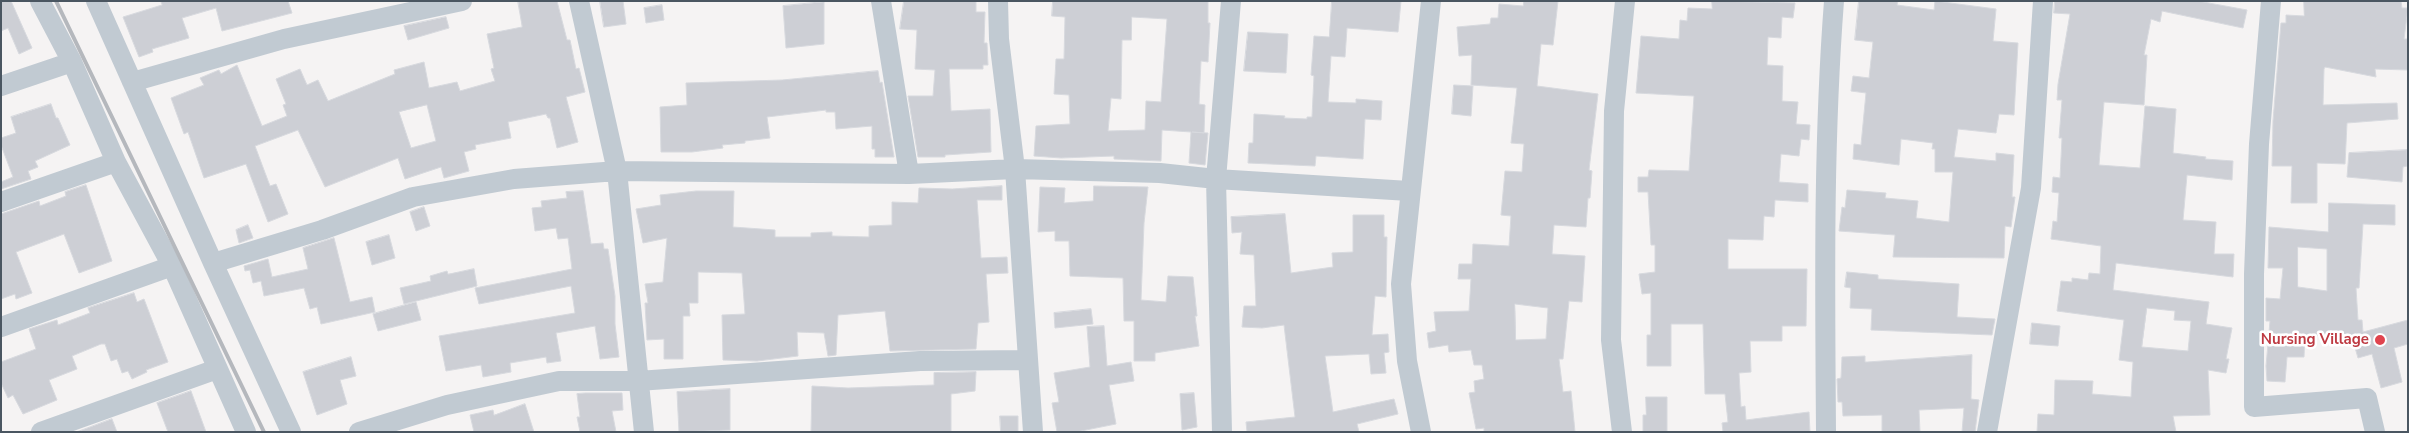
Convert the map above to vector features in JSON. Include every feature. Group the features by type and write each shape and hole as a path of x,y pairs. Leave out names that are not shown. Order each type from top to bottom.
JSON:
{"street":[{"path":"40,1 72,62 116,162 172,266 216,369 246,432"},
{"path":"96,1 291,432"},
{"path":"132,82 284,39 462,1"},
{"path":"579,1 617,171 644,432"},
{"path":"881,1 909,174"},
{"path":"998,1 999,39 1015,169 1033,432"},
{"path":"1222,432 1216,179 1231,1"},
{"path":"1421,432 1407,361 1401,284 1410,215 1409,191 1431,1"},
{"path":"1622,432 1611,340 1614,111 1624,1"},
{"path":"1826,432 1825,266 1830,49 1834,1"},
{"path":"1987,432 2031,188 2043,1"},
{"path":"2271,1 2259,144 2254,274 2254,407 2367,398 2375,432"},
{"path":"1,86 72,62"},
{"path":"1,202 116,162"},
{"path":"213,263 322,230 414,197 514,179 617,171 909,174 1015,169 1160,173 1216,179 1409,191"},
{"path":"1,327 172,266"},
{"path":"359,432 447,405 559,381 638,381 920,361 1028,360"},
{"path":"41,432 216,369"}],"building":[{"path":"1,1 11,1 32,48 19,54 8,28 1,31"},
{"path":"161,1 288,1 292,13 222,31 216,8 182,18 189,38 152,49 153,52 139,57 123,17 162,5"},
{"path":"518,1 557,1 567,40 570,40 576,69 579,68 585,92 566,97 578,142 557,148 550,118 546,114 508,122 511,138 475,145 476,149 464,152 469,171 444,178 441,167 405,179 398,158 325,187 298,130 255,146 270,186 276,184 288,214 268,222 246,164 204,178 188,132 184,134 171,98 204,85 200,78 219,70 221,74 237,65 262,126 287,116 283,105 286,104 276,79 300,69 307,85 318,80 328,101 395,74 394,70 424,62 429,88 457,82 460,91 495,81 491,69 494,68 487,34 522,27","holes":["427,105 436,141 411,148 399,112"]},
{"path":"600,1 623,1 626,24 604,27"},
{"path":"904,1 976,1 976,12 985,12 984,43 987,43 988,65 983,65 983,69 949,69 951,111 990,109 991,152 945,155 945,157 918,157 908,96 933,96 935,70 915,69 917,30 900,29"},
{"path":"1053,1 1208,1 1208,23 1210,23 1208,62 1201,61 1199,104 1205,105 1204,133 1208,133 1205,165 1189,163 1191,132 1162,130 1161,161 1114,159 1114,156 1061,158 1034,156 1036,126 1070,124 1069,95 1054,94 1056,59 1064,59 1065,17 1052,16","holes":["1132,17 1167,19 1161,102 1146,101 1145,130 1108,131 1111,98 1121,99 1122,40 1131,40"]},
{"path":"1332,1 1401,1 1398,32 1347,28 1345,57 1331,56 1328,102 1356,103 1356,99 1382,101 1381,120 1365,119 1363,159 1316,156 1315,166 1248,163 1249,143 1253,143 1254,114 1285,116 1284,118 1307,119 1307,117 1312,117 1314,76 1311,75 1314,36 1329,37"},
{"path":"1524,1 1558,1 1553,45 1541,44 1537,86 1598,94 1589,170 1592,171 1586,227 1554,225 1552,254 1585,256 1582,302 1569,301 1563,359 1559,359 1563,392 1571,391 1575,432 1484,432 1484,428 1476,429 1469,393 1475,392 1474,381 1484,379 1482,365 1474,365 1471,350 1449,352 1448,345 1429,348 1427,333 1436,331 1434,312 1469,311 1471,279 1458,279 1459,264 1472,264 1473,244 1509,246 1511,216 1501,215 1505,171 1522,172 1524,144 1511,143 1517,88 1471,85 1472,55 1459,56 1457,27 1490,24 1491,18 1498,18 1499,4 1523,6","holes":["1515,304 1548,308 1546,339 1516,340"]},
{"path":"1712,1 1795,3 1793,18 1782,17 1781,38 1768,37 1767,65 1783,66 1782,101 1798,102 1796,124 1810,125 1809,140 1801,139 1799,156 1781,154 1779,182 1808,184 1808,202 1775,200 1774,217 1764,216 1763,240 1728,239 1728,269 1807,269 1806,326 1782,326 1782,341 1750,341 1751,372 1739,373 1741,407 1745,406 1746,420 1809,412 1810,432 1723,432 1722,423 1728,422 1725,394 1705,394 1703,324 1671,324 1671,366 1647,366 1647,335 1651,335 1651,293 1642,294 1639,274 1655,272 1655,245 1651,245 1648,192 1638,192 1638,177 1648,177 1649,170 1689,171 1694,96 1636,93 1641,36 1679,39 1680,20 1687,21 1688,8 1712,9"},
{"path":"1859,1 1898,1 1897,5 1934,10 1935,1 1996,9 1993,41 2018,43 2014,115 1999,114 1996,133 1958,129 1954,157 1996,161 1996,153 2014,155 2012,197 2015,197 2011,227 2005,226 2004,258 1893,257 1895,235 1839,231 1842,207 1845,208 1847,190 1886,193 1885,198 1918,201 1916,218 1949,222 1953,172 1935,172 1935,149 1932,149 1933,143 1901,139 1899,165 1853,159 1854,144 1861,145 1866,93 1851,91 1853,76 1869,78 1873,42 1855,40"},
{"path":"2055,1 2198,1 2247,10 2243,28 2162,11 2160,22 2151,19 2144,55 2147,55 2144,105 2104,102 2099,165 2140,168 2145,106 2176,109 2173,153 2206,157 2205,159 2233,161 2232,180 2187,175 2183,220 2216,222 2214,254 2234,254 2233,277 2116,263 2113,290 2209,302 2206,324 2232,328 2226,359 2229,359 2226,373 2208,370 2210,415 2173,416 2176,432 2037,432 2038,414 2054,415 2055,380 2093,381 2092,394 2131,397 2133,362 2119,360 2124,320 2057,311 2061,281 2072,282 2072,278 2088,280 2089,273 2100,274 2101,246 2051,239 2053,221 2057,222 2059,193 2052,192 2053,177 2060,178 2062,138 2059,138 2062,100 2057,100 2058,84 2070,14 2054,13","holes":["2147,308 2175,311 2174,320 2191,321 2188,351 2142,347"]},
{"path":"2304,1 2401,1 2402,8 2408,8 2404,39 2408,39 2408,70 2375,69 2376,77 2325,67 2323,105 2397,103 2398,119 2347,123 2345,164 2317,163 2317,203 2291,203 2292,166 2272,166 2273,121 2281,23 2286,23 2286,15 2304,16"},
{"path":"824,2 824,44 786,48 783,6"},
{"path":"662,5 664,20 646,23 644,8"},
{"path":"446,17 449,28 408,40 404,26"},
{"path":"1248,32 1288,34 1286,73 1244,71"},
{"path":"878,71 880,83 882,82 894,157 875,157 875,149 872,149 872,126 836,129 835,112 826,112 826,110 767,117 770,138 722,145 723,148 692,152 661,152 660,107 687,105 686,83 782,80"},
{"path":"1454,85 1473,86 1471,116 1452,114"},
{"path":"51,104 70,145 35,161 38,167 28,171 31,179 1,189 1,182 13,177 1,145 1,138 16,133 11,117"},
{"path":"2407,150 2407,166 2403,167 2402,182 2347,177 2349,153"},
{"path":"86,185 112,261 79,273 64,234 16,252 32,293 16,299 15,294 1,299 1,214 39,201 40,206 66,196 65,192"},
{"path":"1002,186 1002,200 977,200 981,258 1007,257 1008,273 986,274 989,322 978,323 976,349 890,351 885,311 838,315 836,355 828,356 824,333 797,332 798,356 757,361 723,360 722,315 745,314 742,273 698,272 698,303 689,303 690,316 683,316 683,359 664,359 664,339 647,340 645,303 648,303 645,284 663,282 667,238 643,243 636,209 661,205 660,195 696,191 734,191 733,227 775,230 775,237 811,237 811,233 832,232 832,236 869,237 869,226 892,225 892,202 918,203 919,188 952,189"},
{"path":"1094,186 1148,187 1144,223 1141,300 1166,302 1168,276 1193,277 1199,346 1155,353 1155,361 1134,361 1134,321 1124,321 1123,278 1070,276 1069,241 1055,241 1055,231 1038,232 1040,187 1065,188 1064,203 1093,201"},
{"path":"583,191 591,244 603,243 604,249 608,249 615,296 615,324 619,357 600,359 595,326 556,333 561,361 547,363 546,357 510,363 511,372 483,377 481,365 446,371 439,336 575,313 571,286 479,304 475,288 572,269 568,238 558,239 556,228 535,231 532,208 542,207 541,201 567,198 566,192"},
{"path":"2329,203 2395,205 2395,225 2363,224 2359,288 2356,288 2358,320 2362,320 2363,332 2408,320 2408,344 2394,348 2402,382 2381,388 2372,354 2358,358 2352,337 2305,335 2304,357 2287,357 2285,382 2267,381 2266,366 2270,321 2266,321 2266,298 2280,299 2283,268 2268,268 2269,227 2328,232","holes":["2298,247 2327,249 2327,291 2298,287"]},
{"path":"424,207 430,226 416,231 410,212"},
{"path":"1285,214 1291,273 1333,267 1332,253 1353,252 1353,215 1384,215 1384,237 1387,237 1386,297 1375,296 1372,335 1388,334 1389,352 1384,353 1386,373 1371,374 1369,354 1325,356 1333,412 1394,399 1398,414 1357,424 1359,432 1247,432 1246,422 1295,417 1284,325 1262,328 1242,327 1244,306 1256,306 1254,255 1240,254 1242,232 1232,233 1231,217"},
{"path":"248,225 253,238 239,243 236,230"},
{"path":"389,235 395,258 372,265 366,242"},
{"path":"334,238 350,302 372,297 375,312 321,324 317,307 310,309 304,288 264,296 261,281 253,283 250,270 245,271 244,266 268,259 272,277 308,269 303,248"},
{"path":"474,269 477,286 404,304 400,288 431,281 430,276 447,271 448,274"},
{"path":"1847,272 1878,275 1878,279 1959,284 1957,317 1995,319 1992,335 1871,330 1872,309 1850,308 1851,288 1845,287"},
{"path":"134,293 137,302 144,299 168,362 146,370 147,372 132,379 128,371 122,373 117,359 111,361 105,344 101,344 72,356 77,369 49,380 57,400 23,414 13,395 8,398 1,383 1,362 36,349 29,329 57,320 58,325 90,313 88,308"},
{"path":"416,302 421,320 378,331 373,314"},
{"path":"1091,309 1093,324 1055,328 1054,313"},
{"path":"2032,323 2060,326 2058,346 2030,344"},
{"path":"1104,326 1107,366 1131,362 1134,381 1109,385 1116,424 1076,432 1057,432 1052,403 1059,402 1054,373 1090,367 1087,327"},
{"path":"1972,355 1971,399 1979,400 1975,432 1962,432 1964,408 1919,410 1920,432 1882,432 1882,415 1843,416 1842,402 1838,402 1837,379 1841,378 1842,357 1865,356 1865,362 1867,362"},
{"path":"351,357 356,376 340,380 347,404 317,415 303,372"},
{"path":"976,372 975,391 951,394 951,432 811,432 812,386 848,388 934,385 934,373"},
{"path":"730,389 730,430 679,432 677,392"},
{"path":"191,391 206,432 168,432 157,403"},
{"path":"622,393 623,410 612,411 616,432 580,432 577,417 580,417 577,394"},
{"path":"1194,393 1197,427 1182,430 1180,394"},
{"path":"1646,397 1667,397 1667,432 1643,432 1643,415 1646,415"},
{"path":"525,404 534,432 474,432 470,415 493,410 494,415"},
{"path":"1000,416 1018,416 1018,432 1001,432"},
{"path":"112,419 117,432 77,432"}],"railway":[{"path":"56,1 264,432"}],"place":[{"name":"Nursing Village","path":"2380,340"}]}
